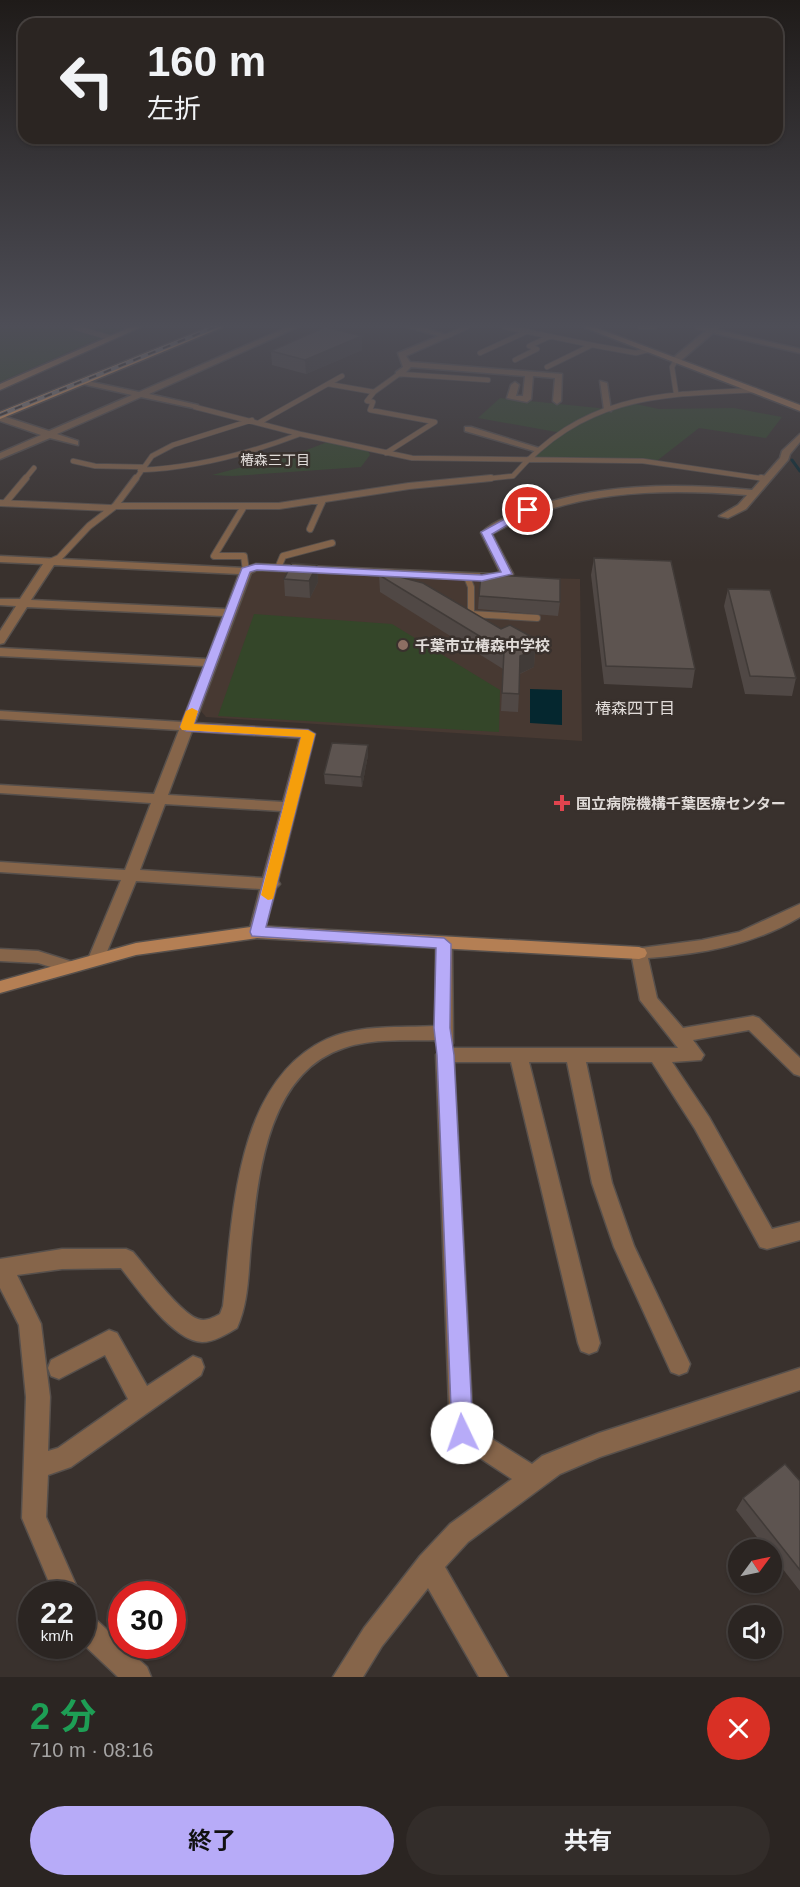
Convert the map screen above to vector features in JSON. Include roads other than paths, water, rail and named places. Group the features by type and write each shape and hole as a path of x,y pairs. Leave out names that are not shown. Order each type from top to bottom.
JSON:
{"highway":[{"path":"0,417 29,405"}],"street":[{"path":"0,456 114,405"},
{"path":"188,405 195,407"},
{"path":"0,417 75,443"},
{"path":"468,429 537,449"},
{"path":"724,516 741,507 800,437"},
{"path":"0,559 246,571 256,567 467,577 507,574 486,532 513,517 547,505 615,493 711,489 753,493"},
{"path":"0,639 50,562"},
{"path":"96,958 246,571"},
{"path":"0,602 230,613"},
{"path":"0,652 211,663"},
{"path":"0,715 308,734 272,884 257,932"},
{"path":"0,789 291,807"},
{"path":"0,867 272,884"},
{"path":"0,987 67,966 136,949 257,932 639,953 701,947 733,940 798,914"},
{"path":"444,944 442,1034 446,1055 462,1433 533,1479"},
{"path":"446,1055 695,1055 649,1000 639,953"},
{"path":"0,955 38,957 67,966"},
{"path":"678,1036 753,1023 800,1069"},
{"path":"61,1581 34,1518 38,1397 30,1323 9,1282 0,1271 32,1262 85,1256 126,1259 182,1320 195,1330 212,1330 229,1321 234,1306 254,1151 274,1097 291,1072 307,1058 346,1040 442,1034"},
{"path":"518,1055 588,1343"},
{"path":"575,1055 589,1130 606,1194 624,1247 679,1364"},
{"path":"657,1055 702,1122 767,1240 800,1231"},
{"path":"59,1368 109,1341 143,1402"},
{"path":"35,1466 63,1459 193,1367"},
{"path":"347,1677 373,1637 429,1565 459,1533 551,1465 599,1445 800,1379"},
{"path":"429,1565 494,1677"},
{"path":"96,1637 137,1677"}],"lane":[{"path":"260,422 290,405"},
{"path":"372,405 370,410 435,422 386,453"},
{"path":"3,503 243,508 323,500 409,486 513,476 525,459 576,421 619,405"},
{"path":"195,407 300,434 386,453 434,460 525,459 662,463 766,479"},
{"path":"50,562 59,558 89,526 112,507 152,456 172,445 252,420"},
{"path":"73,461 95,466 166,470 208,464 300,434"},
{"path":"3,503 34,468"},
{"path":"309,529 323,500"},
{"path":"243,508 214,556 244,556 246,571"},
{"path":"278,568 283,556 332,543"},
{"path":"467,577 471,587 471,614 537,618"}],"water":[{"path":"530,689 562,690 562,725 530,723"}],"waterway":[{"path":"792,460 800,471"}],"railway":[{"path":"0,415 24,405"}],"place":[{"name":"千葉市立椿森中学校","path":"403,645"},
{"name":"国立病院機構千葉医療センター","path":"562,803"}],"district":[{"name":"椿森三丁目","path":"275,460"},
{"name":"椿森四丁目","path":"635,708"}]}
